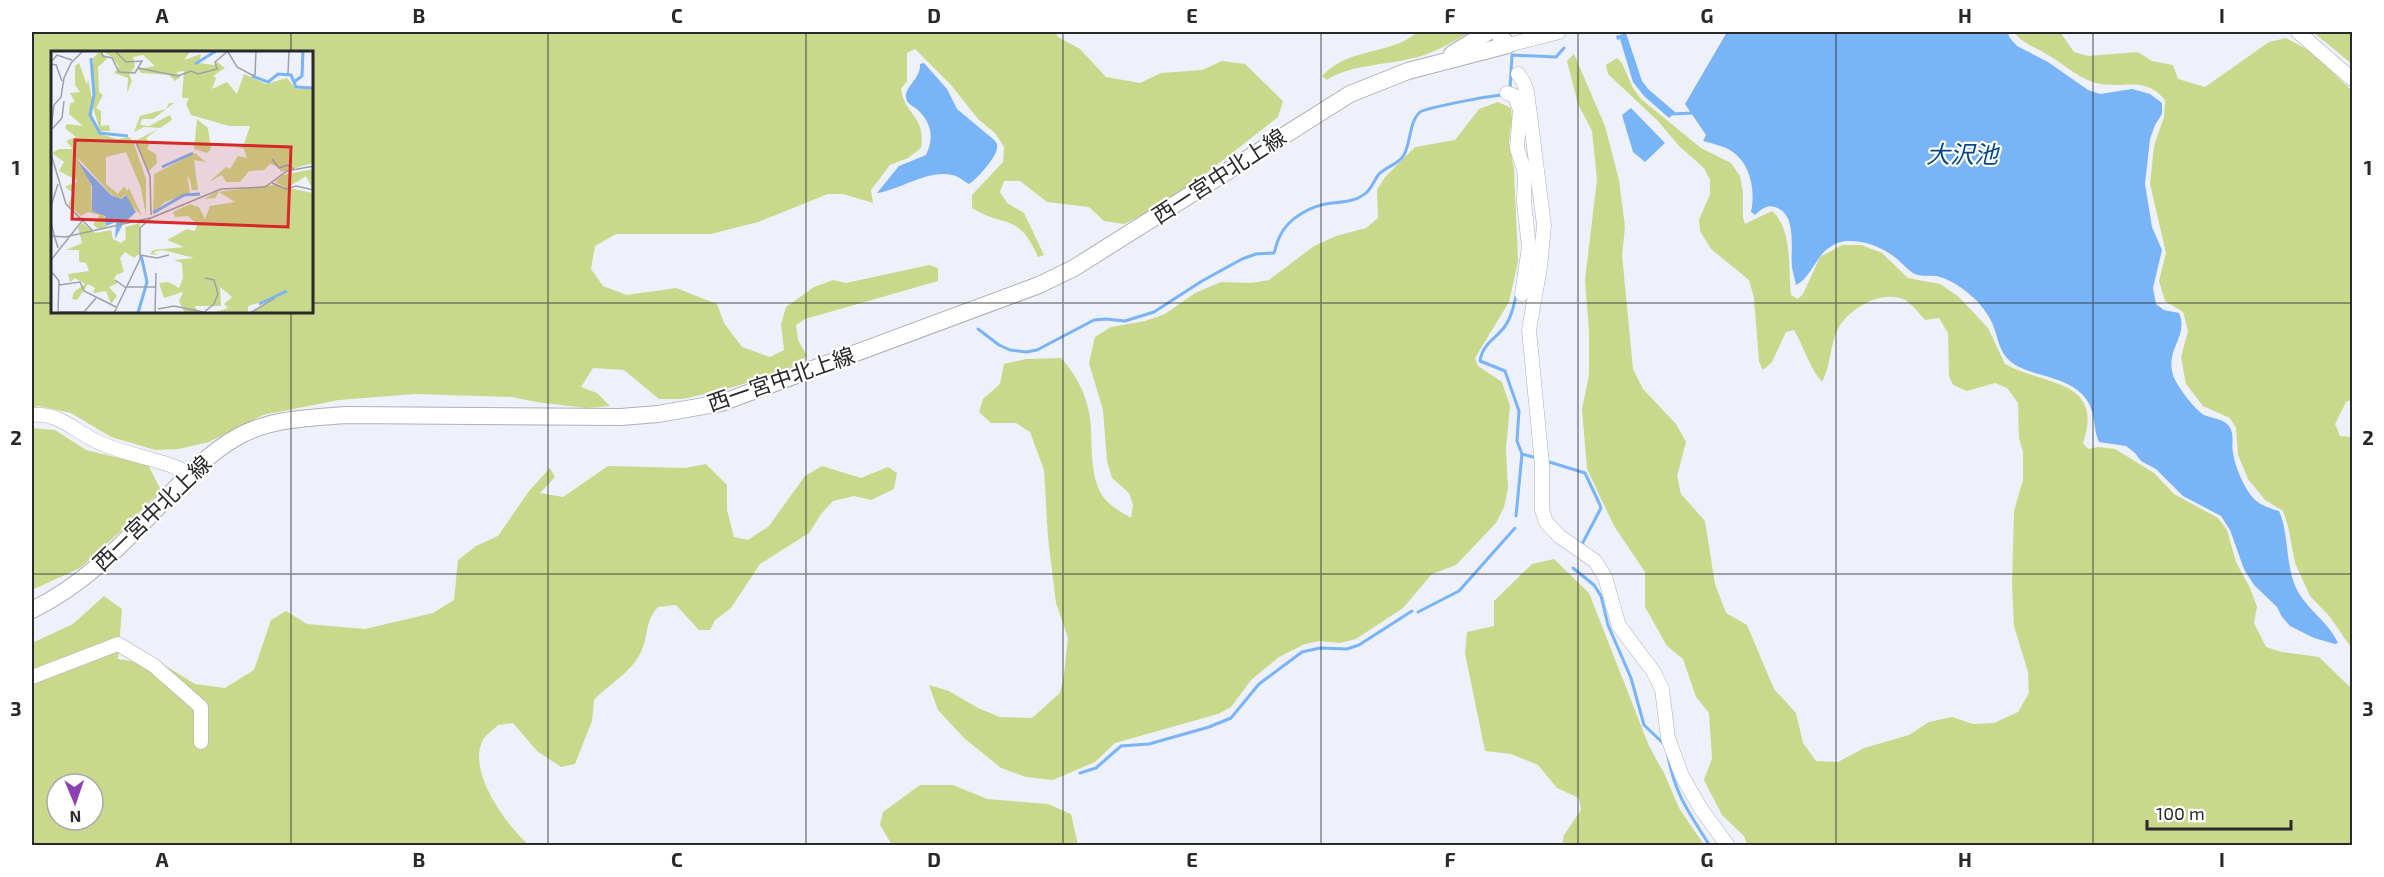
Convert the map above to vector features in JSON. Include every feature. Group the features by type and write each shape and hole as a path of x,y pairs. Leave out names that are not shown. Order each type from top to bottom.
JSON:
{"main road":[{"path":"1442,62 1488,32"},
{"name":"西一宮中北上線","path":"32,610 69,588 99,566 189,474 212,454 239,436 269,424 302,418 346,415 621,417 658,414 722,403 1057,277 1108,248 1350,94 1504,38"}],"street":[{"path":"1504,38 1559,32"},
{"path":"2298,32 2352,79"},
{"path":"1518,74 1527,92 1544,225 1540,267 1529,330 1542,464 1542,510 1546,522 1559,536 1595,561 1605,577 1620,626 1653,671 1662,689 1668,738 1682,776 1695,801 1728,846"},
{"path":"1507,93 1515,96 1520,110 1517,148 1525,173 1524,202 1528,247 1522,294"},
{"path":"32,415 43,414 56,417 94,440 129,455 176,466 189,474"},
{"path":"32,677 118,644 153,665 201,707 201,742"}],"green space":[{"path":"32,32 1055,32 1058,37 1080,49 1106,77 1140,83 1161,73 1202,70 1222,61 1245,64 1283,101 1278,117 1204,175 1149,212 1124,224 1104,221 1089,207 1047,202 1020,181 1004,181 1000,192 1007,203 1024,213 1044,255 1038,257 1024,233 1017,227 972,208 972,195 1003,162 1004,147 995,133 978,119 951,85 915,49 907,53 907,81 901,89 903,98 921,129 921,148 908,158 890,165 871,190 873,203 843,194 828,194 758,222 711,234 616,234 595,246 591,269 603,286 627,295 676,288 717,304 724,323 742,347 770,357 784,350 781,324 786,307 814,287 833,280 846,283 929,265 938,268 938,281 805,319 796,325 798,340 807,356 785,371 730,388 683,399 659,399 624,370 593,368 581,387 597,393 610,406 586,408 512,397 415,394 339,400 263,415 209,442 179,449 155,450 111,437 71,413 39,406 32,408"},
{"path":"1418,32 1470,32 1425,55 1356,68 1327,80 1322,76 1333,66 1345,60 1395,45"},
{"path":"2014,32 2060,32 2074,52 2088,56 2138,52 2152,61 2173,65 2178,79 2205,87 2269,42 2286,38 2310,51 2352,91 2352,400 2346,402 2335,424 2340,436 2352,437 2352,649 2330,617 2310,596 2295,563 2283,511 2265,500 2248,479 2238,455 2236,428 2230,418 2203,406 2186,384 2181,357 2188,331 2183,312 2165,301 2159,281 2166,253 2150,184 2154,146 2164,117 2165,100 2158,93 2143,85 2110,85 2086,79 2025,42"},
{"path":"2313,32 2352,32 2352,64"},
{"path":"1574,54 1605,126 1619,180 1625,227 1622,255 1633,369 1643,389 1676,424 1686,442 1677,476 1681,494 1705,521 1715,584 1726,613 1747,625 1774,689 1796,713 1803,743 1816,761 1838,762 1864,748 1909,735 1929,722 1952,717 1973,724 1994,723 2018,712 2029,693 2028,672 2014,626 2012,583 2014,511 2023,480 2023,452 2019,438 2018,403 2007,388 1995,383 1967,391 1953,385 1949,376 1948,333 1939,318 1925,320 1908,302 1896,297 1867,302 1843,321 1835,335 1828,368 1822,382 1794,330 1786,332 1772,362 1763,370 1759,362 1754,298 1749,280 1711,249 1700,231 1699,220 1710,194 1710,180 1704,168 1608,74 1606,65 1617,58 1641,99 1701,148 1731,163 1740,176 1745,224 1772,211 1779,219 1786,239 1791,295 1798,299 1803,294 1820,257 1842,245 1861,245 1882,253 1908,278 1940,284 1959,297 1988,328 2005,364 2067,388 2078,396 2086,407 2088,422 2083,443 2088,449 2098,447 2115,449 2154,473 2174,494 2218,518 2227,530 2236,562 2250,588 2257,607 2254,623 2266,647 2282,652 2319,657 2352,689 2352,845 1747,845 1744,836 1722,815 1704,780 1712,759 1709,713 1696,697 1683,659 1667,646 1645,607 1645,572 1614,526 1587,469 1582,409 1589,375 1589,332 1585,280 1597,179 1592,131 1578,104 1567,61"},
{"path":"1498,102 1511,108 1509,142 1514,169 1518,262 1509,302 1475,358 1478,366 1502,382 1510,406 1506,449 1508,489 1504,507 1496,523 1456,565 1432,574 1403,608 1356,639 1340,643 1320,641 1305,644 1279,657 1251,680 1231,707 1218,714 1115,743 1095,762 1053,780 1026,777 1001,768 964,738 938,710 929,685 949,691 978,708 1000,717 1032,718 1060,693 1068,638 1056,603 1048,538 1044,470 1030,432 1016,423 991,423 979,412 983,399 1000,384 1004,364 1026,359 1061,358 1066,364 1075,376 1085,397 1091,423 1092,462 1097,486 1111,505 1131,518 1133,505 1129,493 1112,478 1107,461 1103,410 1089,363 1095,337 1111,327 1145,321 1165,314 1195,293 1221,282 1251,283 1269,280 1314,246 1336,236 1366,228 1378,218 1377,190 1385,177 1415,147 1455,140 1479,109"},
{"path":"32,428 55,430 86,450 148,465 161,490 80,568 32,590"},
{"path":"706,464 727,485 727,510 734,537 748,540 769,526 805,476 822,466 861,478 888,467 897,473 894,489 871,500 854,496 833,501 809,533 760,564 731,608 715,620 710,630 699,630 676,605 658,607 651,618 643,648 636,661 594,700 592,721 575,764 561,767 537,751 513,723 498,725 487,735 482,742 479,755 485,783 510,825 529,845 32,845 32,643 73,624 104,596 122,609 118,659 166,666 195,684 225,688 254,670 271,620 286,611 307,624 365,629 433,613 454,600 458,560 476,546 498,536 529,491 550,468 555,477 540,493 563,497 608,466 685,468"},
{"path":"1554,559 1589,593 1649,746 1679,808 1704,845 1562,845 1564,835 1581,810 1579,798 1557,788 1538,765 1511,754 1485,751 1465,653 1467,632 1494,626 1494,601 1532,564"},
{"path":"920,785 953,785 987,799 1048,804 1071,814 1078,845 892,845 880,825 883,812"}],"water":[{"name":"大沢池","path":"1727,32 2008,32 2009,37 2017,46 2048,62 2088,90 2100,94 2132,89 2150,94 2162,103 2162,114 2150,139 2145,184 2152,227 2162,250 2153,288 2156,304 2164,310 2179,313 2181,321 2181,329 2172,357 2173,375 2182,391 2200,412 2229,426 2232,433 2232,449 2240,477 2254,499 2279,511 2296,588 2305,602 2329,628 2338,643 2314,638 2290,626 2277,607 2254,585 2244,569 2230,530 2221,516 2183,496 2156,469 2141,461 2126,446 2099,442 2091,409 2086,399 2078,391 2059,380 2028,371 2010,361 2001,349 1993,325 1986,313 1978,302 1961,287 1940,277 1916,274 1885,251 1866,243 1853,241 1846,241 1828,248 1808,275 1796,285 1792,267 1790,224 1787,217 1782,211 1772,206 1764,208 1755,215 1751,212 1752,185 1746,167 1734,153 1703,141 1706,135 1685,104"},
{"path":"1626,33 1642,81 1675,112 1669,118 1644,96 1633,82 1620,39 1617,40 1616,36"},
{"path":"924,63 947,89 957,109 996,142 996,152 986,168 969,184 957,176 943,174 924,177 877,193 899,166 926,155 929,149 931,137 927,121 906,98 907,90 918,74 920,64"},
{"path":"1631,108 1665,143 1645,162 1633,152 1622,115"}],"waterway":[{"path":"1510,89 1512,55 1556,57 1564,48"},
{"path":"978,329 999,345 1010,350 1026,352 1037,350 1094,320 1125,321 1154,312 1242,259 1256,254 1274,253 1284,229 1295,218 1309,210 1324,204 1345,202 1366,193 1379,174 1404,155 1414,121 1420,112 1505,95"},
{"path":"1670,114 1694,113"},
{"path":"1516,296 1509,320 1484,349 1480,361 1505,371 1519,411 1517,441 1522,454 1516,516"},
{"path":"1522,454 1537,458"},
{"path":"1546,461 1585,473 1600,505 1601,508 1581,546"},
{"path":"1418,612 1459,591 1515,528"},
{"path":"1573,568 1594,585 1601,596 1608,625 1631,678 1644,725 1664,744"},
{"path":"1080,773 1096,768 1121,746 1149,744 1209,727 1231,718 1259,684 1302,652 1320,648 1347,649 1359,645 1412,611"},
{"path":"1668,756 1679,793 1710,846"}]}
